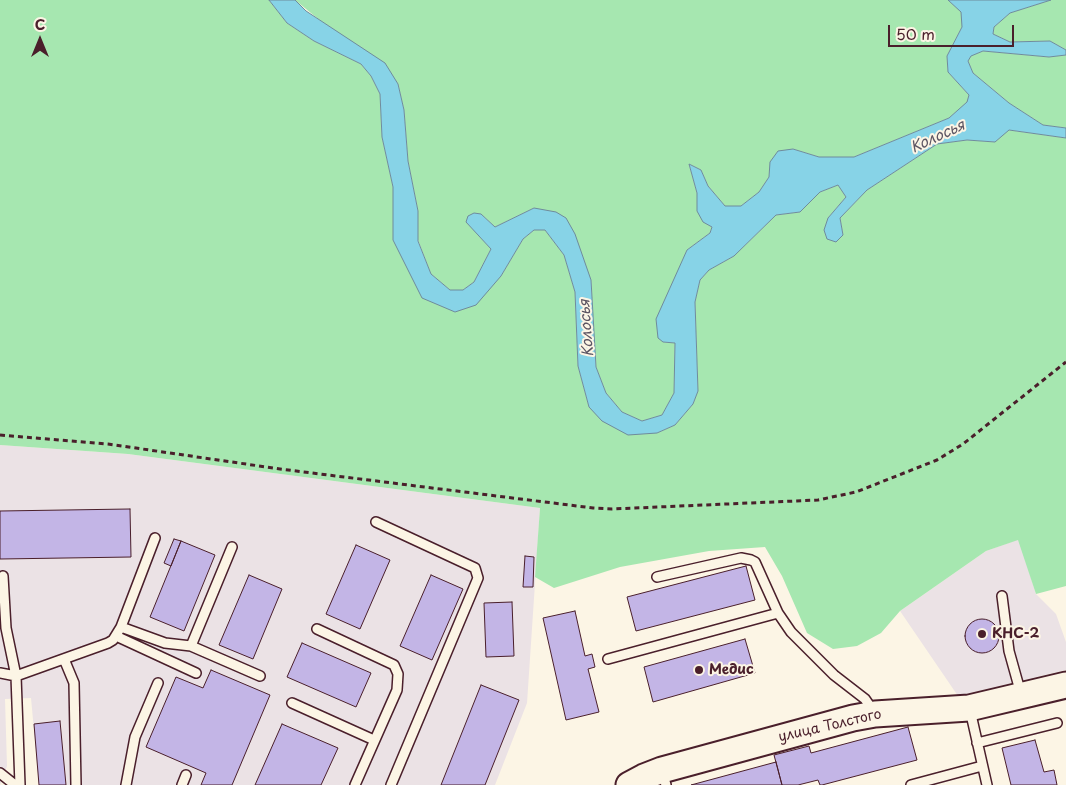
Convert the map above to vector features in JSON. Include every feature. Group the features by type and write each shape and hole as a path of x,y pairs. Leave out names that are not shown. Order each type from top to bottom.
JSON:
{"street":[{"name":"улица Толстого","path":"629,785 644,777 664,778 853,718 875,714 969,708 1066,685"}],"lane":[{"path":"376,522 475,568 478,578 391,785"},
{"path":"0,673 16,676 108,643 116,636 121,627 155,538"},
{"path":"191,646 232,547"},
{"path":"657,577 740,558 755,562 778,613 791,632 834,675 865,699 875,714"},
{"path":"3,576 6,628 16,676 20,785"},
{"path":"1002,596 1009,651 1021,696"},
{"path":"608,659 778,613"},
{"path":"121,627 165,643 191,646 260,676"},
{"path":"317,629 394,665 398,674 397,690 355,785"},
{"path":"116,636 196,672"},
{"path":"64,659 74,683 76,785"},
{"path":"126,785 135,737 158,683"},
{"path":"292,703 374,740"},
{"path":"969,708 987,785"},
{"path":"977,743 1057,722"},
{"path":"911,785 982,766"},
{"path":"0,773 15,785"},
{"path":"182,785 186,775"}],"path":[{"path":"0,434 108,444 280,469 593,508 818,500 856,492 937,460 963,444 1066,362"}],"shaded area":[{"path":"0,445 128,454 540,508 527,703 495,785 39,785 31,698 5,699 7,766 0,785"},
{"path":"1019,539 1036,594 1056,614 1066,642 1066,670 958,696 900,611 986,551"}],"green space":[{"path":"0,0 269,0 287,23 314,41 361,64 371,76 380,94 382,137 393,187 393,240 455,312 501,276 523,239 534,230 545,230 564,255 575,292 578,366 589,407 657,433 675,425 693,404 698,390 695,302 700,280 709,270 734,256 776,215 800,212 820,192 838,185 846,197 828,218 843,235 840,218 867,190 937,144 967,140 995,142 1008,130 1066,138 1066,586 1036,594 1018,540 986,551 900,611 881,633 857,646 833,649 807,633 782,576 765,547 709,551 620,567 554,588 535,577 540,508 128,454 0,445"},
{"path":"295,0 948,0 962,12 962,27 947,56 948,72 969,95 968,102 949,118 854,157 819,157 793,149 771,162 769,177 759,192 741,206 725,206 708,186 701,170 689,164 697,193 697,211 712,226 710,233 687,250 663,342 675,343 674,393 662,415 642,421 622,412 606,393 596,367 591,280 534,208 495,227 481,214 467,222 491,249 474,282 463,290 450,290 431,274 418,240 418,211 408,161 404,110 398,84"},
{"path":"1051,0 1066,0 1066,50 1050,41 1010,42 993,34 994,27 1010,13"},
{"path":"983,51 1049,57 1066,55 1066,128 1043,125 1009,103 973,73 968,61 970,56"}],"water":[{"name":"Колосья","path":"269,0 295,0 306,11 385,63 398,84 404,110 408,161 418,211 418,241 431,274 450,290 463,290 474,282 491,249 466,222 468,216 474,213 481,214 495,227 534,208 556,212 566,218 575,234 591,280 596,367 606,393 622,412 642,421 662,415 674,393 675,343 663,342 658,338 656,319 687,250 710,233 712,227 703,222 697,211 697,193 689,164 701,170 708,186 725,206 741,206 759,192 769,177 770,162 778,151 793,149 819,157 854,157 949,118 967,102 969,95 948,72 947,56 962,27 961,12 948,0 1051,0 1010,13 994,27 993,34 1010,42 1050,41 1066,50 1066,55 1049,57 983,51 971,56 968,61 973,73 1009,103 1043,125 1066,128 1066,138 1009,130 995,142 967,140 937,144 867,190 840,218 843,235 836,242 827,239 824,230 828,218 846,197 838,185 820,192 800,212 776,215 734,256 709,270 700,280 695,302 698,391 693,404 675,425 657,433 628,435 602,421 589,407 578,366 575,292 564,255 545,230 534,230 523,239 501,276 476,305 455,312 422,298 393,240 393,187 382,137 380,94 371,76 361,64 314,41 287,23"}],"building":[{"path":"130,509 131,557 0,559 0,511"},
{"path":"174,539 181,541 171,566 164,563"},
{"path":"181,541 215,555 184,631 150,617"},
{"path":"356,545 390,560 360,629 326,614"},
{"path":"525,556 534,557 533,587 523,587"},
{"path":"746,566 755,600 636,631 627,597"},
{"path":"249,575 282,589 253,659 219,645"},
{"path":"431,575 463,589 432,660 400,646"},
{"path":"512,602 514,656 486,657 484,603"},
{"path":"575,611 585,656 592,654 595,667 588,669 599,712 566,720 543,618"},
{"name":"КНС-2","path":"982,619 994,624 999,636 994,648 982,653 970,648 965,636 970,624"},
{"name":"Медис","path":"745,639 755,673 653,702 644,667"},
{"path":"302,643 371,673 356,707 287,677"},
{"path":"211,670 270,695 232,785 201,785 206,773 146,747 176,677 203,688"},
{"path":"481,685 519,700 485,785 441,785"},
{"path":"60,721 66,785 39,785 34,724"},
{"path":"282,724 338,748 321,785 255,785"},
{"path":"908,727 917,760 822,785 820,785 818,780 798,785 782,785 774,755 809,746 811,753"},
{"path":"1035,740 1044,772 1054,770 1057,785 1011,785 1002,748"},
{"path":"776,762 782,785 691,785"}],"place":[{"name":"КНС-2","path":"982,634"},
{"name":"Медис","path":"699,670"}]}
